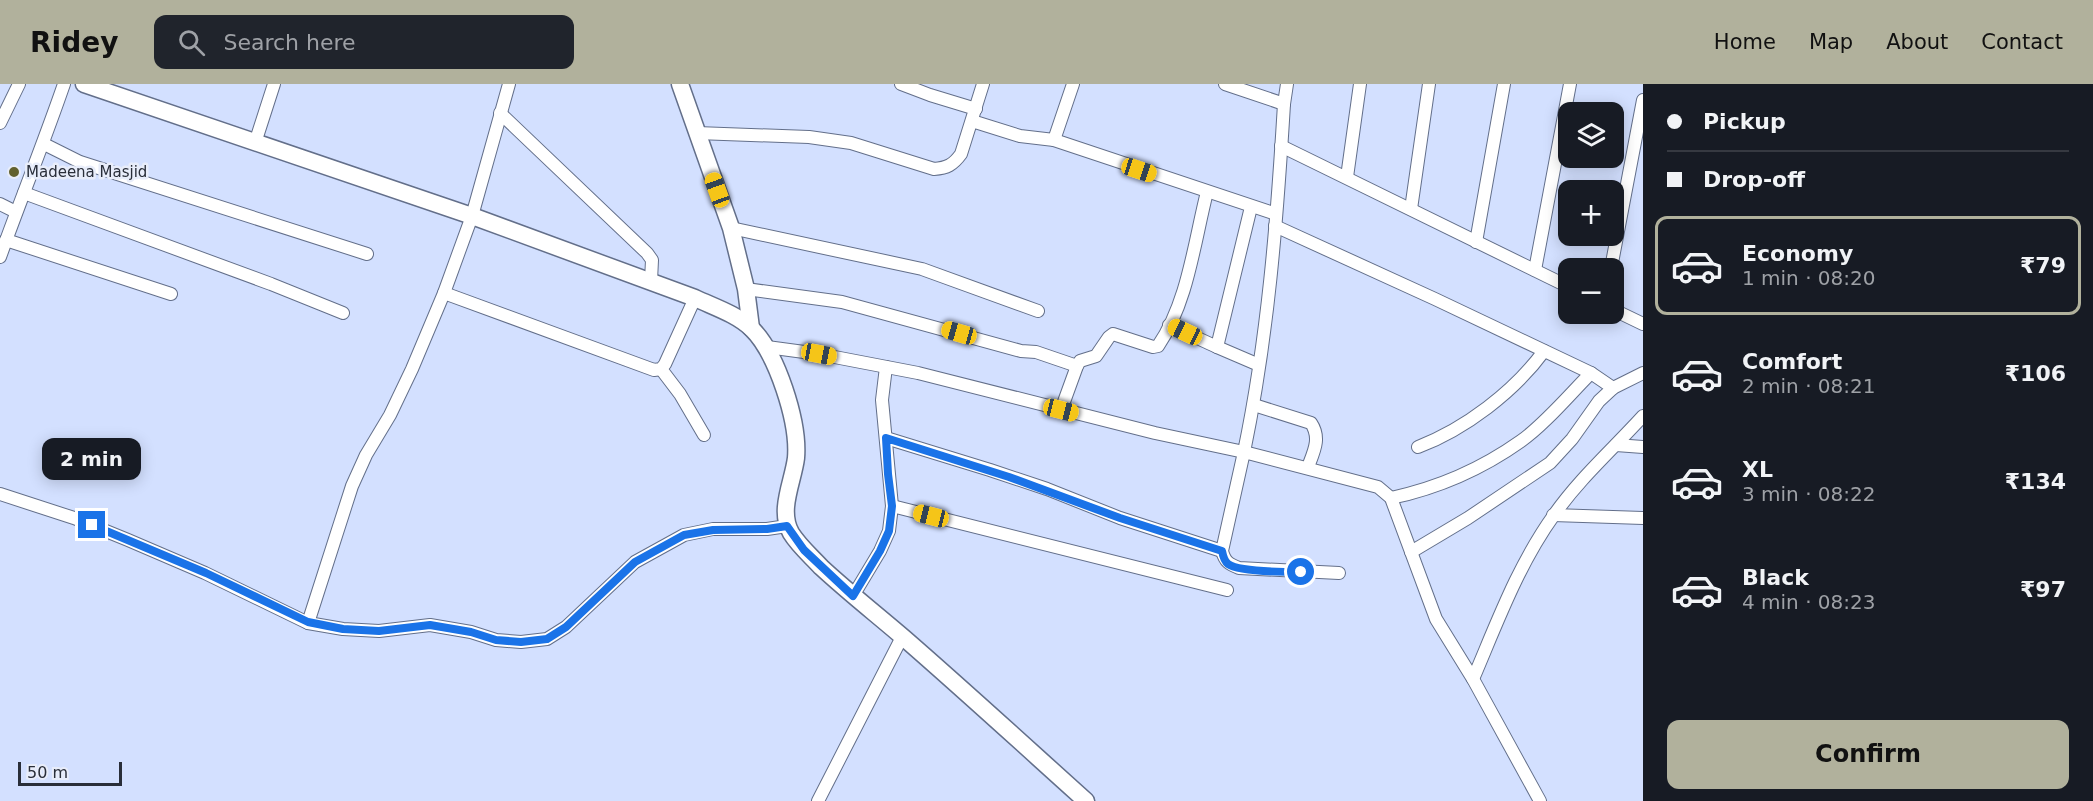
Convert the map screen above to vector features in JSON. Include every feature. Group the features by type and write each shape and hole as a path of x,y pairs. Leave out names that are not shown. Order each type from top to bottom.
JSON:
{"street":[{"path":"0,123 19,84"},
{"path":"0,257 44,144 64,84"},
{"path":"84,84 472,216 651,281 728,313 750,328 766,347 791,409 796,432 796,459 788,496 787,526 804,550 1086,801"},
{"path":"255,143 274,84"},
{"path":"308,622 352,486 412,369 444,293 472,216 509,84"},
{"path":"680,84 731,228 746,289 750,328"},
{"path":"901,84 1020,136 1054,140 1251,207 1591,373 1613,388"},
{"path":"697,133 810,137 851,143 934,169 946,168 955,163 961,154 983,84"},
{"path":"1054,140 1074,84"},
{"path":"1225,84 1284,104"},
{"path":"1287,84 1267,322 1258,365 1254,405 1222,551 1224,560 1239,568 1282,572 1339,573"},
{"path":"1347,177 1360,84"},
{"path":"1411,209 1429,84"},
{"path":"1476,242 1504,84"},
{"path":"1535,270 1570,84"},
{"path":"1613,258 1643,100"},
{"path":"500,113 647,253 652,260 651,281"},
{"path":"44,144 80,162 367,254"},
{"path":"1281,146 1558,282"},
{"path":"1061,410 1080,361 1096,357 1109,336 1113,334 1153,347 1158,346 1177,310 1207,192"},
{"path":"24,193 343,313"},
{"path":"0,204 16,212"},
{"path":"1217,347 1251,207"},
{"path":"731,228 922,269 1038,311"},
{"path":"6,240 171,294"},
{"path":"746,289 842,302 1021,351 1049,356 1077,366"},
{"path":"444,293 648,369 661,369"},
{"path":"661,369 695,298"},
{"path":"1624,314 1642,321"},
{"path":"1169,325 1258,365"},
{"path":"766,347 819,354 918,373 1155,433 1308,467 1378,487 1391,498 1436,619 1473,680 1540,801"},
{"path":"1418,447 1442,437 1491,403 1516,383 1544,351"},
{"path":"853,596 880,551 889,531 892,506 882,400 886,368"},
{"path":"661,369 680,394 704,435"},
{"path":"1391,498 1442,484 1523,440 1591,373"},
{"path":"1411,552 1468,518 1550,463 1572,439 1599,401 1613,388 1643,373"},
{"path":"1254,405 1311,423 1317,436 1308,467"},
{"path":"1473,680 1515,579 1553,515 1588,473 1643,416"},
{"path":"886,438 1047,489 1120,518 1222,551"},
{"path":"1616,445 1643,447"},
{"path":"0,494 74,518 157,552 308,622 343,629 379,631 430,625 471,632 496,640 521,642 547,639 566,627 635,562 684,535 713,530 767,529 787,526"},
{"path":"892,506 1227,590"},
{"path":"1553,515 1643,518"},
{"path":"818,801 902,636"}],"place":[{"name":"Madeena Masjid","path":"14,172"}],"route":[{"path":"92,525 206,573 308,622 343,629 379,631 430,625 450,627 496,640 521,642 547,639 566,627 635,562 684,535 713,530 767,529 787,526 804,550 853,596 880,551 889,531 892,506 886,438 1047,489 1120,518 1222,551 1224,560 1228,564 1239,568 1301,572"}]}
